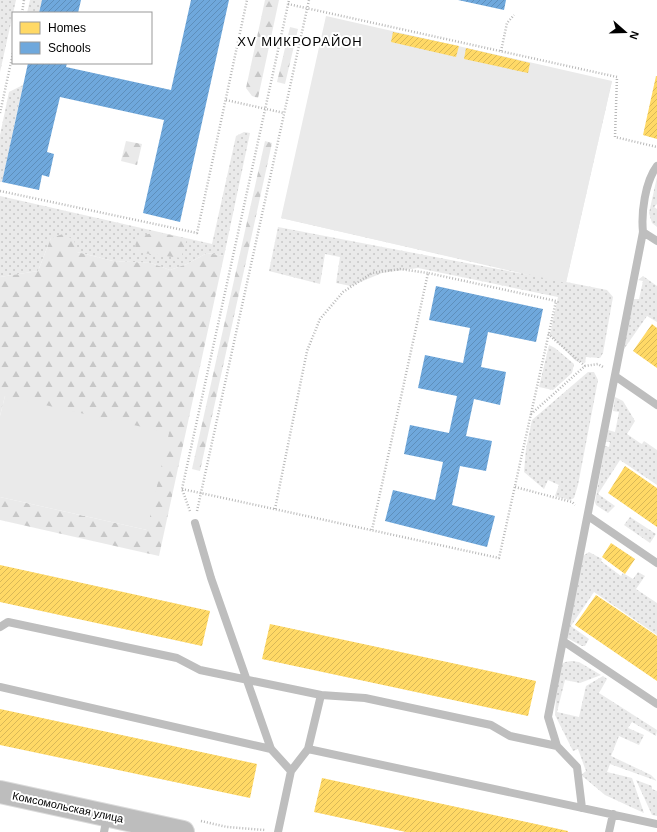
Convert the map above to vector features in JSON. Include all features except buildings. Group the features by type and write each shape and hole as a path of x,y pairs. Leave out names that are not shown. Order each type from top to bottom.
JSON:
{"main road":[{"name":"Комсомольская улица","path":"0,792 106,824 183,832"}],"lane":[{"path":"582,808 577,767 557,746 548,717 643,232 642,214 652,173 657,166"},
{"path":"643,232 657,241"},
{"path":"615,376 657,405"},
{"path":"588,516 657,563"},
{"path":"195,523 212,578 271,749 291,771"},
{"path":"0,627 8,622 16,623 177,658 200,670 321,695 365,698 491,725 510,736 557,746"},
{"path":"563,641 657,704"},
{"path":"0,687 271,749"},
{"path":"278,832 291,771 308,749 321,695"},
{"path":"308,749 657,824"},
{"path":"609,832 613,814"}],"path":[{"path":"22,12 24,0"},
{"path":"0,191 197,233 247,0"},
{"path":"195,523 309,0"},
{"path":"195,523 182,489 289,2 308,8 617,78 615,137 657,147"},
{"path":"501,51 507,23 514,15"},
{"path":"0,113 12,58"},
{"path":"226,100 284,113"},
{"path":"182,489 499,558 556,301 428,273 400,269 372,273 343,292 320,318 307,351 275,509"},
{"path":"372,530 428,273"},
{"path":"548,334 585,366"},
{"path":"531,414 585,366 598,364 615,376"},
{"path":"515,487 572,502 588,516"}],"green space":[{"path":"0,0 16,0 13,12 12,12 0,72"},
{"path":"30,0 42,0 39,12 27,12"},
{"path":"265,0 279,0 258,98 252,96 246,88"},
{"path":"326,16 612,81 566,283 281,218"},
{"path":"290,27 298,29 285,84 277,82"},
{"path":"612,81 566,282 607,290 613,297 603,353 600,358 586,357 585,363 576,361 550,335 558,297 418,268 382,273 351,286 336,283 340,257 325,254 320,284 269,271 278,227 529,275 281,218"},
{"path":"23,85 2,182 0,182 0,135 9,92"},
{"path":"244,132 250,133 224,256 207,253 187,264 170,270 151,263 113,261 77,252 51,238 38,271 0,277 0,196 212,244 236,136"},
{"path":"126,141 142,144 137,165 121,161"},
{"path":"265,141 272,143 200,471 192,469"},
{"path":"657,177 657,204 654,207 657,209 657,227 652,223 649,213"},
{"path":"157,232 187,239 181,258 135,252 136,237"},
{"path":"63,234 74,240 77,252 113,261 151,263 170,270 187,264 207,253 224,256 159,556 0,520 0,497 147,530 5,396 0,416 0,277 38,271 51,238"},
{"path":"643,276 657,286 657,322 647,316 624,349 634,299 639,299 643,281 638,280"},
{"path":"549,345 555,348 574,364 572,373 553,390 539,387"},
{"path":"588,372 594,372 598,380 578,485 574,498 570,500 555,496 559,485 548,480 544,489 524,472 526,449 532,420"},
{"path":"5,396 169,433 147,530 0,497 0,416"},
{"path":"615,397 623,401 635,421 627,434 642,444 644,441 657,450 657,485 620,460 598,494 615,506 608,513 596,505 595,502 605,446 609,447 610,442 606,442 608,430 615,432 619,412 613,411"},
{"path":"630,517 656,534 650,543 624,525"},
{"path":"589,552 602,559 601,561 621,576 623,573 633,579 638,572 645,576 636,589 657,603 657,635 594,592 571,626 589,639 585,646 582,646 567,638 583,556"},
{"path":"572,661 579,662 601,675 580,683 565,680 557,712 579,717 586,686 603,676 607,679 599,693 657,730 656,736 632,722 628,728 644,735 639,745 619,736 611,756 651,775 657,781 610,764 607,772 632,778 644,813 605,795 581,775 586,771 578,749 573,751 555,715 556,696 562,664"},
{"path":"636,780 652,786 652,789 657,791 657,816 652,815"}],"district":[{"name":"XV МИКРОРАЙОН","path":"300,41"}]}
